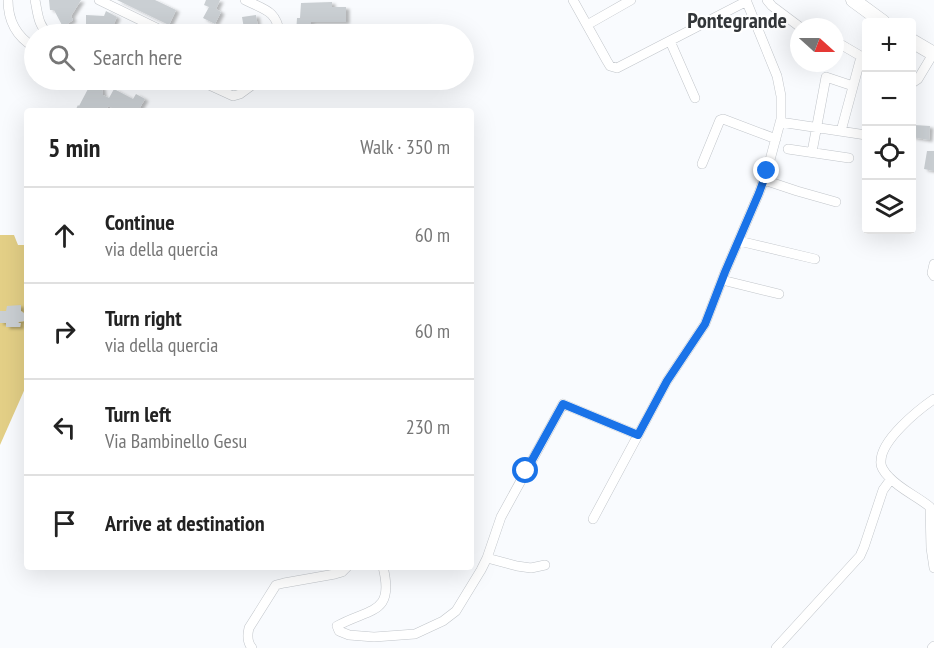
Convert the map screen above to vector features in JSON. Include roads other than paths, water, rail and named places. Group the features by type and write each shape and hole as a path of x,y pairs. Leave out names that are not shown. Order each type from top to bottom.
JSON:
{"street":[{"path":"8,0 12,20 20,37 24,40"},
{"path":"35,0 40,24"},
{"path":"99,0 148,24"},
{"path":"245,0 273,15 278,24"},
{"path":"573,0 610,66 617,68 747,0 777,76 781,96 780,122 764,180 705,324 667,381 593,519"},
{"path":"587,25 632,0"},
{"path":"767,0 790,19"},
{"path":"853,0 878,18"},
{"path":"670,41 695,98"},
{"path":"916,43 934,54 916,80"},
{"path":"844,46 862,57"},
{"path":"841,131 853,86 862,63"},
{"path":"812,152 826,77 853,86"},
{"path":"220,90 233,96 245,90"},
{"path":"702,165 720,120 723,119 776,139"},
{"path":"780,122 862,134"},
{"path":"789,149 849,159"},
{"path":"764,180 836,202"},
{"path":"739,241 815,259"},
{"path":"934,264 932,273 934,276"},
{"path":"722,279 779,294"},
{"path":"934,399 896,432 880,461 891,479 930,507 934,568"},
{"path":"384,570 387,584 385,596 379,607 337,626 339,631 349,635 374,637 415,634 443,621 456,611 487,558 501,517 563,404 638,435"},
{"path":"776,648 860,556 883,490 891,479"},
{"path":"487,558 531,568 545,565"},
{"path":"252,648 248,644 249,628 276,585 335,574 344,570"}],"district":[{"name":"Pontegrande","path":"737,20"}]}
